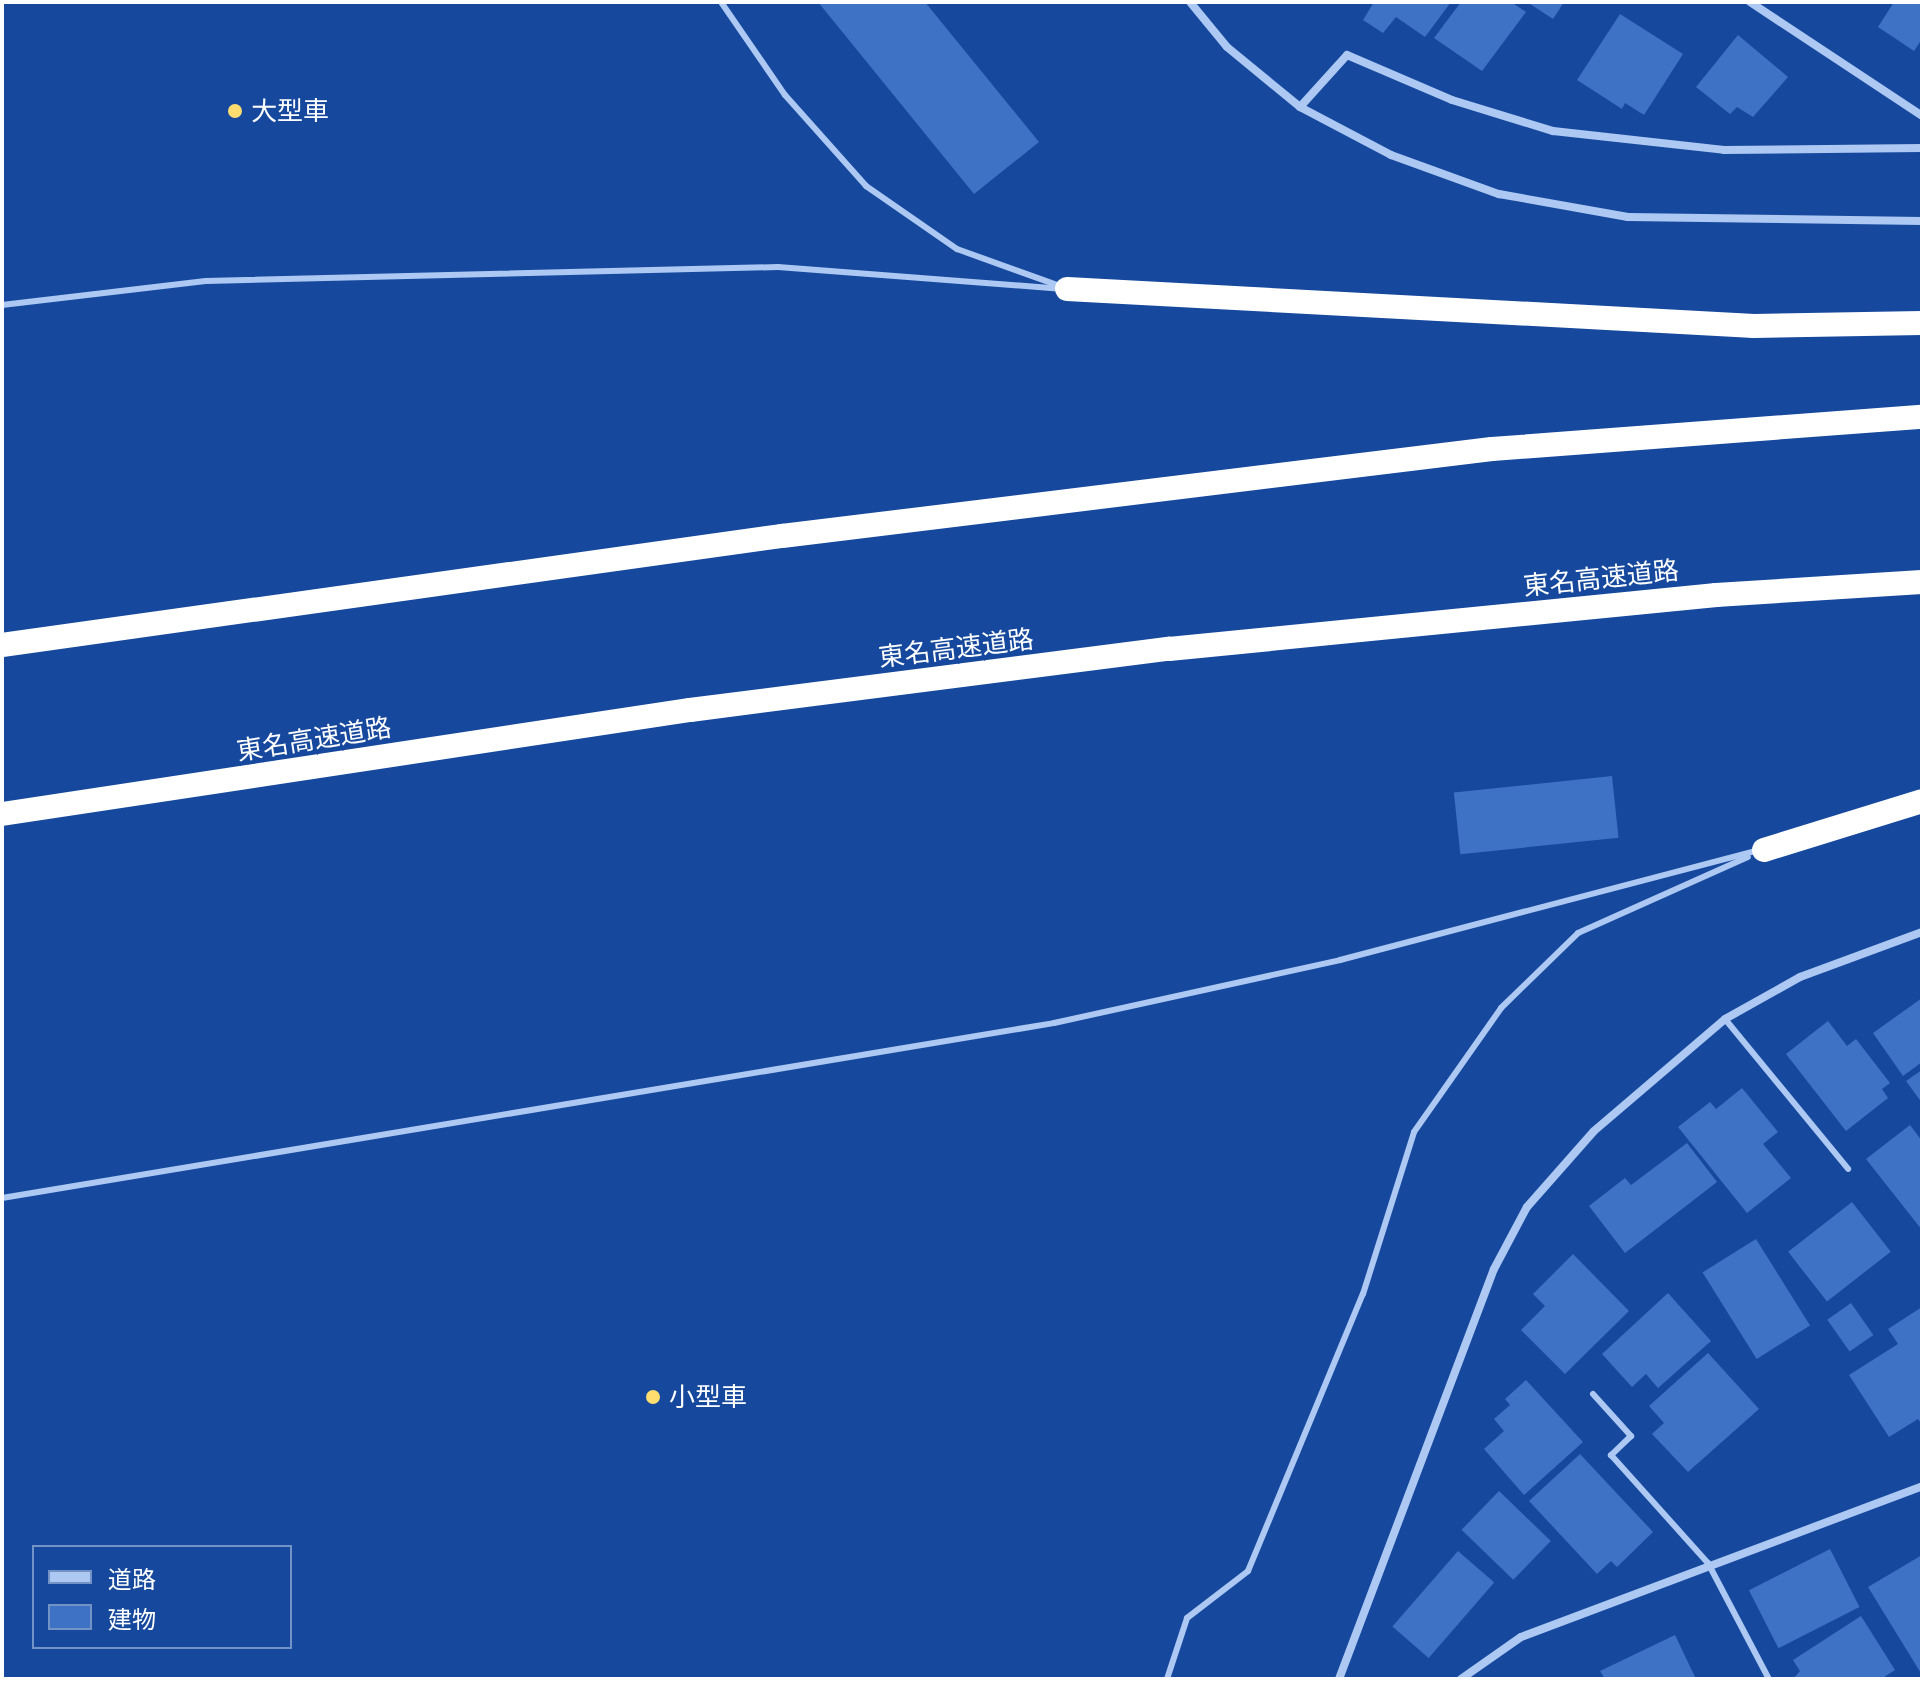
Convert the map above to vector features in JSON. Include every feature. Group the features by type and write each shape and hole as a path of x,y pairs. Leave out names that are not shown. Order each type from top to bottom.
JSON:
{"highway":[{"path":"1067,289 1754,326 1922,323"},
{"path":"2,645 782,536 1492,449 1922,417"},
{"name":"東名高速道路","path":"2,814 690,710 1169,649 1716,595 1922,582"},
{"path":"1764,850 1922,801"}],"street":[{"path":"1190,2 1227,47 1300,107 1391,155 1499,194 1628,217 1922,221"},
{"path":"1750,2 1922,116"},
{"path":"1300,107 1347,55 1452,100 1553,131 1724,150 1922,148"},
{"path":"1339,1679 1494,1269 1527,1207 1594,1131 1725,1019 1814,971 1922,932"},
{"path":"1461,1679 1521,1637 1708,1563 1922,1486"}],"lane":[{"path":"721,2 785,95 866,186 957,249 1067,289"},
{"path":"2,305 206,281 778,267 1067,289"},
{"path":"2,1198 1054,1023 1340,960 1764,850"},
{"path":"1167,1679 1187,1618 1248,1571 1363,1294 1414,1132 1501,1008 1578,933 1764,850"},
{"path":"1725,1019 1848,1169"},
{"path":"1593,1394 1631,1436 1611,1455 1708,1563 1769,1679"}],"building":[{"path":"818,2 925,2 1039,142 974,194"},
{"path":"1374,2 1451,2 1425,37 1396,17 1383,33 1363,20"},
{"path":"1461,2 1511,2 1526,12 1482,71 1434,38"},
{"path":"1527,2 1564,2 1553,19"},
{"path":"1894,2 1922,2 1922,39 1914,51 1878,27"},
{"path":"1620,14 1683,54 1644,115 1625,103 1622,109 1577,80"},
{"path":"1738,35 1788,77 1753,117 1737,107 1730,114 1696,87"},
{"path":"1612,776 1618,838 1460,854 1454,793"},
{"path":"1922,998 1922,1062 1903,1076 1873,1033"},
{"path":"1828,1021 1847,1046 1856,1039 1890,1083 1882,1089 1888,1098 1846,1131 1786,1054"},
{"path":"1922,1070 1922,1103 1906,1081"},
{"path":"1742,1088 1778,1132 1763,1144 1791,1178 1747,1213 1678,1127 1710,1102 1716,1109"},
{"path":"1910,1125 1922,1141 1922,1230 1866,1159"},
{"path":"1687,1143 1717,1182 1625,1253 1589,1206 1625,1178 1631,1185"},
{"path":"1852,1202 1891,1252 1827,1302 1788,1252"},
{"path":"1756,1239 1810,1326 1757,1359 1703,1272"},
{"path":"1573,1254 1629,1311 1565,1374 1521,1330 1545,1306 1533,1294"},
{"path":"1668,1293 1711,1341 1658,1388 1646,1374 1632,1387 1602,1354"},
{"path":"1851,1303 1873,1335 1850,1352 1827,1320"},
{"path":"1922,1307 1922,1425 1918,1419 1889,1437 1849,1375 1898,1344 1888,1329"},
{"path":"1708,1353 1759,1409 1688,1472 1652,1434 1664,1423 1649,1406"},
{"path":"1526,1380 1583,1442 1524,1495 1484,1449 1504,1431 1494,1419 1510,1405 1505,1399"},
{"path":"1580,1454 1653,1532 1617,1567 1611,1561 1597,1574 1529,1501"},
{"path":"1499,1491 1551,1541 1513,1580 1461,1530"},
{"path":"1830,1549 1860,1607 1778,1648 1749,1590"},
{"path":"1458,1551 1494,1582 1429,1658 1392,1626"},
{"path":"1922,1555 1922,1675 1868,1587"},
{"path":"1861,1616 1895,1670 1881,1679 1793,1679 1800,1671 1793,1660"},
{"path":"1675,1635 1696,1679 1605,1679 1600,1671"}],"place":[{"name":"大型車","path":"235,111"},
{"name":"小型車","path":"653,1397"}]}
